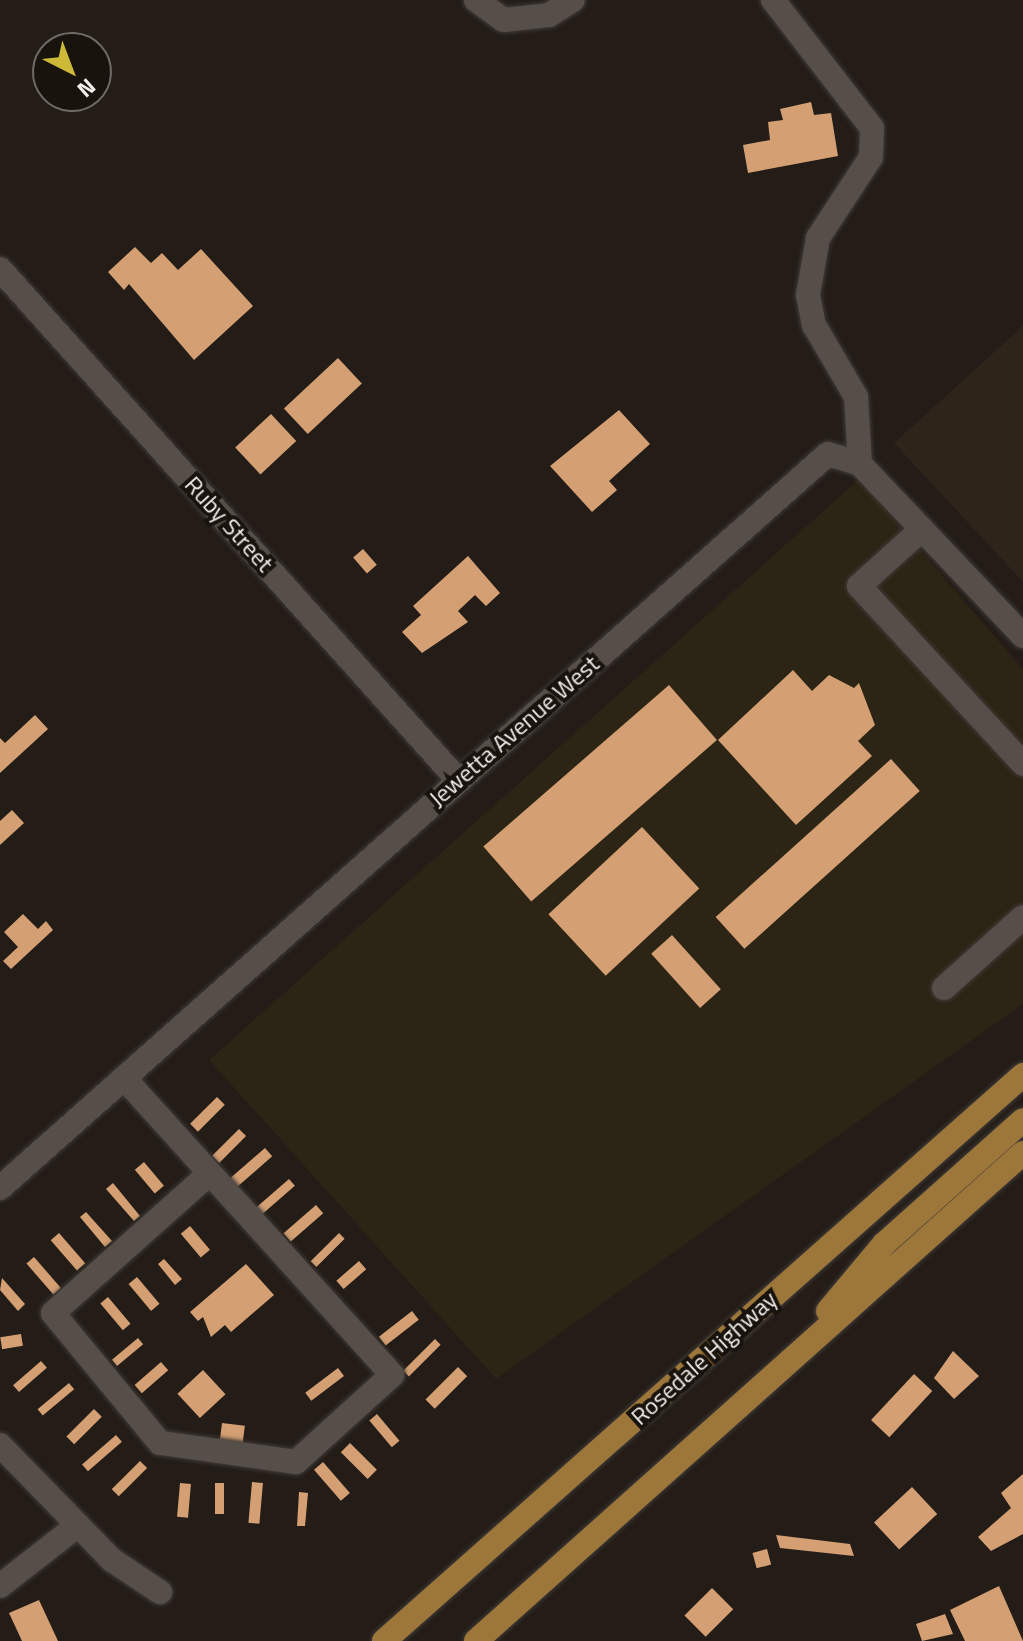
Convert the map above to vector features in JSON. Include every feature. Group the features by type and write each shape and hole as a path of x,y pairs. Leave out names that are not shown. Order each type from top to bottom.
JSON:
{"main road":[{"name":"Rosedale Highway","path":"384,1641 1023,1075"},
{"path":"798,1351 884,1244 1023,1120"},
{"path":"476,1641 1023,1153"}],"street":[{"path":"476,0 504,20 549,15 573,0"},
{"path":"773,0 872,128 871,157 818,238 808,295 814,325 856,397 860,464 1023,636"},
{"name":"Ruby Street","path":"0,269 458,780"},
{"name":"Jewetta Avenue West","path":"0,1188 828,454 860,464"},
{"path":"922,529 859,586 1023,764"},
{"path":"944,988 1023,917"},
{"path":"124,1078 210,1173 392,1375 296,1462 160,1443 53,1313 210,1173"},
{"path":"0,1445 78,1525 160,1592"},
{"path":"0,1586 78,1525"}],"shaded area":[{"path":"1023,326 1023,582 894,443"},
{"path":"859,479 1023,669 1023,1004 496,1379 209,1060"}],"building":[{"path":"811,102 814,115 831,113 838,156 748,173 743,145 770,140 768,122 783,120 780,109"},
{"path":"135,247 151,263 162,253 178,270 201,249 253,306 194,360 129,284 124,290 108,272"},
{"path":"338,358 362,384 308,434 284,408"},
{"path":"619,410 650,444 609,481 617,490 592,512 550,466"},
{"path":"271,414 296,441 260,474 235,447"},
{"path":"363,549 377,565 367,573 353,558"},
{"path":"468,556 500,593 486,606 475,595 458,611 468,622 422,653 402,632 421,615 413,606"},
{"path":"793,670 812,691 829,675 854,688 859,683 875,725 858,741 872,756 796,825 718,740"},
{"path":"669,685 717,740 531,901 483,846"},
{"path":"35,715 48,729 0,773 0,738 5,743"},
{"path":"891,759 920,791 744,949 716,917"},
{"path":"12,810 24,823 0,845 0,821"},
{"path":"642,827 699,888 606,976 548,914"},
{"path":"23,914 38,929 46,921 53,930 11,969 3,961 18,947 4,932"},
{"path":"672,935 721,989 700,1008 651,954"},
{"path":"217,1097 225,1105 198,1132 190,1124"},
{"path":"239,1129 246,1136 219,1163 212,1156"},
{"path":"265,1148 272,1156 237,1187 230,1179"},
{"path":"144,1162 164,1186 155,1193 135,1170"},
{"path":"289,1179 295,1186 261,1215 255,1209"},
{"path":"113,1183 140,1216 134,1221 106,1189"},
{"path":"316,1205 323,1213 291,1242 284,1233"},
{"path":"86,1212 112,1241 105,1247 80,1217"},
{"path":"190,1226 210,1250 201,1257 181,1234"},
{"path":"59,1233 85,1263 77,1270 51,1240"},
{"path":"339,1233 345,1239 316,1267 311,1261"},
{"path":"34,1257 61,1288 53,1295 26,1264"},
{"path":"164,1259 182,1279 175,1285 158,1264"},
{"path":"359,1261 366,1269 344,1289 336,1281"},
{"path":"246,1264 274,1295 231,1332 225,1325 211,1337 203,1317 198,1321 190,1312"},
{"path":"137,1277 159,1304 151,1311 129,1284"},
{"path":"2,1278 25,1304 18,1311 0,1290"},
{"path":"108,1297 130,1324 123,1330 100,1303"},
{"path":"412,1311 419,1320 386,1346 379,1337"},
{"path":"21,1334 23,1346 2,1349 0,1337"},
{"path":"138,1338 143,1344 117,1366 112,1360"},
{"path":"435,1339 441,1345 409,1376 403,1371"},
{"path":"953,1351 979,1376 954,1399 934,1378"},
{"path":"41,1361 47,1368 19,1392 13,1385"},
{"path":"161,1362 168,1370 142,1393 135,1385"},
{"path":"458,1367 467,1376 435,1409 425,1400"},
{"path":"338,1368 344,1376 311,1401 305,1393"},
{"path":"203,1370 226,1394 200,1418 177,1394"},
{"path":"914,1374 932,1391 889,1437 871,1420"},
{"path":"69,1383 74,1389 43,1415 38,1409"},
{"path":"94,1409 102,1417 74,1444 66,1437"},
{"path":"377,1414 399,1441 392,1447 369,1420"},
{"path":"222,1423 245,1426 242,1446 220,1443"},
{"path":"116,1435 122,1442 88,1471 82,1465"},
{"path":"350,1443 377,1470 368,1479 341,1452"},
{"path":"140,1461 147,1468 119,1496 112,1489"},
{"path":"323,1462 350,1493 341,1501 314,1470"},
{"path":"1023,1474 1023,1534 991,1551 978,1537 1011,1508 1001,1493"},
{"path":"252,1482 263,1483 259,1524 248,1523"},
{"path":"180,1483 191,1484 188,1518 177,1517"},
{"path":"215,1483 224,1483 224,1514 215,1514"},
{"path":"912,1487 937,1514 899,1550 874,1522"},
{"path":"299,1492 308,1493 305,1526 297,1526"},
{"path":"776,1535 850,1544 854,1556 780,1548"},
{"path":"767,1549 771,1564 757,1568 753,1553"},
{"path":"999,1586 1023,1641 965,1641 950,1610"},
{"path":"712,1588 733,1609 706,1637 684,1616"},
{"path":"39,1600 58,1641 22,1641 9,1613"},
{"path":"945,1614 953,1634 922,1641 916,1624"}]}
